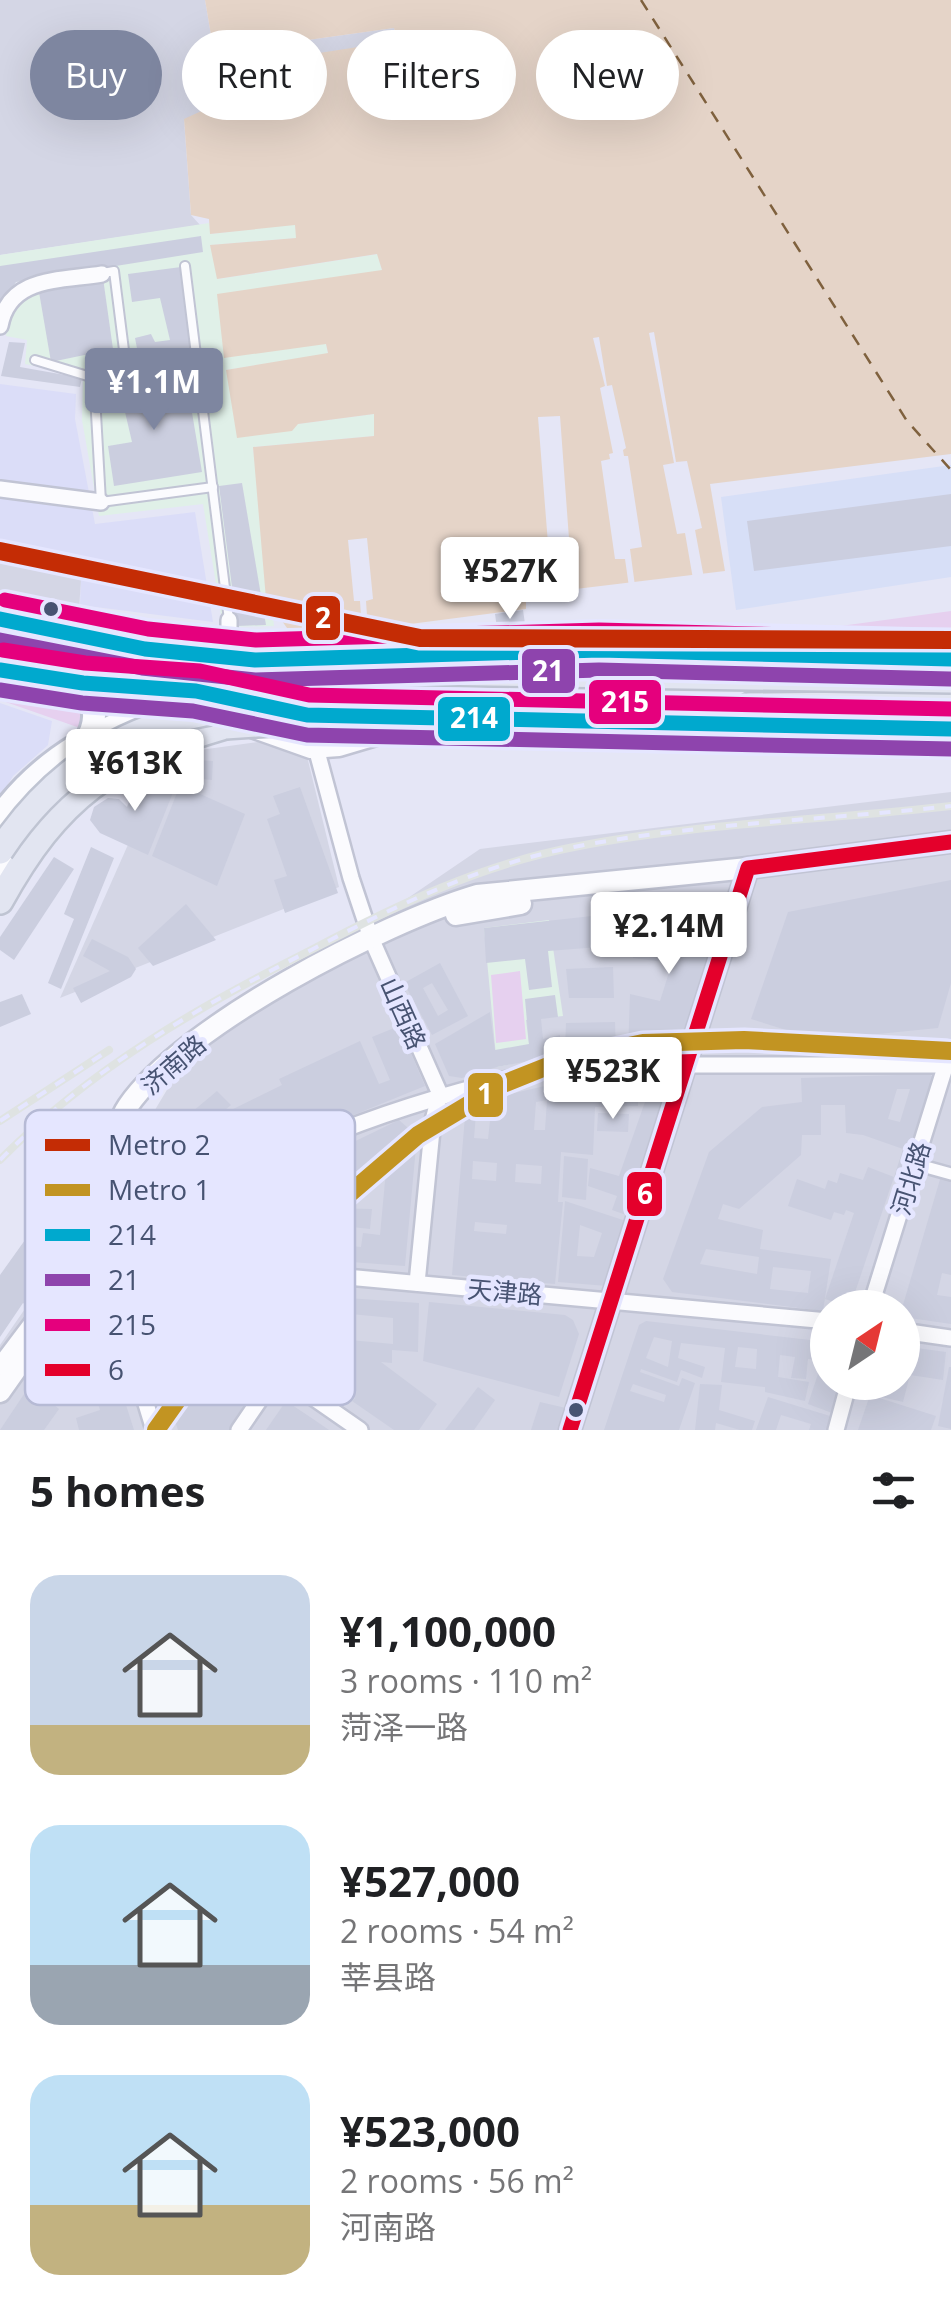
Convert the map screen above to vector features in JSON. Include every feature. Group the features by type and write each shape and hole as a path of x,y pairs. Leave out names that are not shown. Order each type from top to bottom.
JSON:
{"highway":[{"path":"0,643 125,665 786,655 951,658"},
{"path":"229,663 951,680"},
{"path":"0,850 32,809 68,776 126,738 171,720 216,709 274,704 490,711 638,721 951,728"},
{"path":"0,901 25,856 62,810 107,774 162,746 225,726 490,711 951,704"}],"main road":[{"path":"0,619 75,637 229,663 643,649 951,658"},
{"path":"0,816 40,769 89,736 196,691 294,661"},
{"path":"0,670 196,691 307,715 951,728"},
{"path":"84,682 96,709 89,736"},
{"path":"0,874 50,808 83,777 129,748 175,730 275,710"}],"street":[{"path":"0,326 3,310 23,287 102,274"},
{"path":"0,489 102,502"},
{"path":"229,620 229,663"},
{"path":"218,720 248,725 316,748 339,746 430,720"},
{"name":"山西路","path":"316,748 351,878 374,944 440,1094"},
{"name":"济南路","path":"141,1110 161,1086 304,986 374,944 448,917 951,842"},
{"name":"济南路","path":"746,875 951,856"},
{"path":"570,1430 746,875"},
{"path":"355,1126 440,1094 573,1065 949,1059"},
{"name":"河北路","path":"876,1290 949,1059"},
{"path":"417,1283 433,1120 440,1094"},
{"path":"915,1164 951,1174"},
{"name":"天津路","path":"355,1277 810,1320"},
{"path":"0,1368 25,1333"},
{"path":"920,1334 951,1338"},
{"path":"0,1392 25,1357"},
{"path":"836,1430 844,1400"},
{"path":"146,1405 154,1430"},
{"path":"239,1430 256,1405"},
{"path":"324,1405 360,1430"}],"lane":[{"path":"185,266 229,620"},
{"path":"102,274 114,271 128,374"},
{"path":"35,360 94,378 198,366"},
{"path":"94,378 102,502 212,488"}],"shaded area":[{"path":"0,0 205,0 210,30 182,30 182,120 191,215 200,225 0,255"},
{"path":"205,0 951,0 951,454 710,484 725,571 526,595 526,609 295,639 266,599 253,447 374,436 374,414 298,424 292,431 237,438 226,370 328,353 326,344 224,358 217,294 382,270 377,254 217,279 210,245 296,238 295,225 210,234 209,219 191,215 184,120 327,120 327,52 347,49 347,120 516,120 516,30 394,28 347,30 347,35 327,37 327,30 210,30"},
{"path":"347,35 347,50 327,53 327,37"},
{"path":"209,223 211,234 295,224 297,238 211,245 218,279 378,254 382,271 217,295 326,344 328,354 226,370 298,424 374,414 374,436 253,447 274,626 223,627 203,504 99,516 82,420 83,375 25,364 27,340 6,336 9,314 27,295 102,279 100,268 16,282 0,300 0,255"},
{"path":"0,384 76,394 75,419 95,524 195,512 213,622 80,605 81,580 0,559"},
{"path":"951,465 951,577 736,610 721,497"},
{"path":"0,559 81,580 79,609 0,592"},
{"path":"951,611 951,628 811,630"},
{"path":"0,690 70,698 84,718 80,728 0,700"},
{"path":"0,703 52,721 48,745 13,776 0,798"},
{"path":"302,736 339,887 60,998 162,768 200,750"},
{"path":"951,792 951,1430 0,1430 0,1345 25,1309 25,1405 355,1405 355,1110 155,1110 195,1043 480,849"},
{"path":"549,920 563,1016 526,1020 531,1060 497,1067 484,928"},
{"path":"520,971 526,1039 496,1043 491,975"}],"pier":[{"path":"654,332 676,462 687,461 702,528 695,530 704,578 693,579 685,533 677,534 663,465 674,463 649,333"},
{"path":"599,337 607,386 612,385 626,448 624,456 628,456 642,547 630,549 635,586 629,587 625,559 615,559 601,461 610,459 609,454 613,453 600,388 605,386 593,338"},
{"path":"560,416 571,566 562,567 565,591 561,592 559,568 550,569 538,417"},
{"path":"367,538 373,599 366,601 368,630 362,631 360,601 354,601 348,540"}],"building":[{"path":"201,236 203,252 16,282 4,300 0,299 0,266"},
{"path":"181,267 192,356 140,364 135,338 151,334 155,342 170,340 160,298 132,302 128,274"},
{"path":"103,278 113,349 51,362 39,292"},
{"path":"9,342 25,343 20,367 82,378 80,387 1,376"},
{"path":"186,377 202,472 114,486 108,446 132,442 125,412 102,413 101,396 125,394 125,387"},
{"path":"242,483 266,625 237,626 219,486"},
{"path":"951,494 951,546 754,571 747,521"},
{"path":"523,610 526,631 498,635 495,614"},
{"path":"182,759 213,761 212,780 182,777"},
{"path":"141,772 176,785 148,855 100,833 90,820 94,807 108,798 119,799 127,807"},
{"path":"180,785 245,814 217,886 152,856"},
{"path":"300,787 338,893 285,913 274,880 287,876 267,819 280,814 273,796"},
{"path":"91,847 114,858 61,989 48,983 74,919 64,914"},
{"path":"54,857 74,869 14,960 0,950 0,937"},
{"path":"951,880 951,983 938,1028 818,1040 751,1019 788,912"},
{"path":"186,904 216,940 153,966 138,948"},
{"path":"610,914 612,946 548,951 552,987 529,990 525,959 486,963 484,928"},
{"path":"699,915 718,922 684,1032 667,1048 628,1052 630,994 660,1001 672,963 633,958 632,920"},
{"path":"92,939 128,957 136,969 131,977 81,1003 73,988 110,971 83,956"},
{"path":"440,963 468,1016 432,1035 404,983","holes":["432,983 448,1010 438,1016 423,988"]},
{"path":"613,967 614,998 569,998 566,969"},
{"path":"22,994 31,1014 0,1027 0,1002"},
{"path":"555,995 558,1017 541,1019 543,1039 560,1035 562,1055 462,1078 449,1076 435,1044 490,1012 495,1050 529,1044 525,999"},
{"path":"615,1022 616,1052 565,1051 566,1023"},
{"path":"399,1026 425,1086 355,1114 355,1110 231,1110 282,1085 279,1079 360,1041 379,1084 390,1080 372,1037"},
{"path":"930,1074 935,1080 904,1181 894,1177 903,1149 846,1133 845,1105 821,1105 821,1135 802,1135 801,1155 739,1209 723,1204 718,1219 763,1230 760,1249 831,1259 826,1290 810,1290 810,1309 672,1292 663,1279 709,1152 762,1107 802,1102 801,1078","holes":["897,1089 910,1089 900,1122 888,1119","706,1249 759,1257 757,1274 700,1264","773,1267 811,1271 808,1293 770,1289"]},
{"path":"661,1081 670,1090 629,1216 612,1210 617,1196 588,1186 590,1168 619,1176 646,1099 638,1098 638,1106 595,1107 593,1155 561,1152 558,1202 563,1202 555,1284 452,1275 466,1104 562,1082","holes":["547,1100 545,1130 534,1130 536,1102","491,1111 488,1139 474,1138 476,1114","473,1161 497,1163 496,1181 472,1179","516,1164 542,1166 541,1184 515,1182","475,1222 507,1225 506,1234 474,1231"]},
{"path":"217,1091 231,1105 225,1110 194,1110"},
{"path":"598,1113 629,1114 628,1132 597,1131"},
{"path":"399,1120 417,1136 405,1266 355,1262 355,1246 361,1247 363,1233 380,1235 387,1160 365,1170 373,1187 355,1196 355,1141"},
{"path":"564,1156 588,1159 586,1200 562,1197"},
{"path":"868,1167 894,1177 856,1290 828,1290 854,1213 834,1212 831,1220 788,1206 797,1179 825,1189 828,1180 837,1183 840,1173 863,1180"},
{"path":"941,1176 951,1179 951,1275 942,1273 937,1295 951,1297 951,1324 920,1319 920,1290 907,1290"},
{"path":"565,1201 626,1221 607,1286 558,1282","holes":["580,1225 602,1233 594,1257 577,1256"]},
{"path":"355,1209 372,1209 370,1229 355,1227"},
{"path":"25,1240 25,1304 0,1337 0,1275"},
{"path":"355,1299 419,1303 418,1352 392,1350 392,1363 381,1362 437,1404 419,1430 394,1430 355,1403 355,1340 393,1344 393,1318 355,1314"},
{"path":"429,1302 565,1315 573,1320 579,1334 559,1397 423,1361"},
{"path":"646,1321 810,1340 806,1379 791,1378 795,1357 780,1355 778,1377 809,1382 805,1401 765,1392 765,1387 721,1382 725,1348 681,1343 678,1358 705,1367 702,1378 681,1370 677,1382 641,1369 640,1372 679,1386 682,1378 695,1383 679,1430 604,1430 639,1325","holes":["654,1337 672,1341 668,1367 646,1358","738,1347 757,1349 756,1369 735,1367","633,1384 666,1395 664,1402 630,1391"]},
{"path":"920,1348 946,1352 943,1380 920,1377"},
{"path":"951,1367 951,1429 938,1426"},
{"path":"700,1384 722,1385 719,1410 755,1421 752,1430 716,1423 715,1430 695,1430"},
{"path":"478,1387 495,1400 474,1430 445,1430"},
{"path":"25,1393 25,1405 54,1405 59,1409 44,1430 0,1430"},
{"path":"768,1397 830,1416 826,1430 809,1430 811,1424 781,1415 776,1430 756,1430"},
{"path":"810,1398 836,1400 832,1413 808,1404"},
{"path":"868,1400 886,1400 936,1416 931,1430 858,1430"},
{"path":"540,1402 566,1408 559,1430 531,1430"},
{"path":"98,1405 126,1405 134,1430 79,1430 76,1418 100,1410"},
{"path":"170,1405 248,1405 232,1430 178,1430"},
{"path":"283,1405 292,1405 329,1430 266,1430"}],"ferry route":[{"path":"641,0 907,421 951,470"}],"railway":[{"path":"55,1110 148,1042 270,971 376,917 505,864 620,839 951,806"},
{"path":"0,1121 109,1050"},
{"path":"0,1160 25,1136"}],"metro line":[{"name":"2","path":"0,551 420,638 951,640"},
{"name":"1","path":"355,1189 418,1135 503,1084 563,1060 643,1043 744,1040 951,1051"},
{"name":"1","path":"156,1430 174,1405"}],"transit line":[{"name":"215","path":"5,600 148,629 256,640 599,630 951,639"},
{"name":"214","path":"0,619 145,649 255,660 600,650 951,659"},
{"name":"21","path":"0,640 142,668 255,680 599,670 950,679"},
{"name":"215","path":"3,650 85,663 200,671 309,695 951,709"},
{"name":"214","path":"0,670 83,683 196,691 307,715 951,729"},
{"name":"21","path":"0,690 82,703 193,711 307,735 951,749"},
{"name":"6","path":"570,1430 748,868 951,842"}]}
